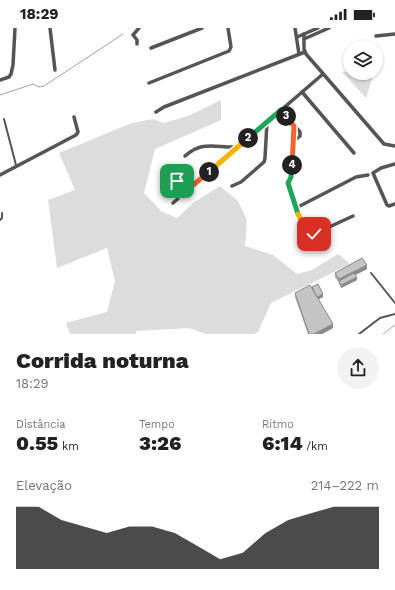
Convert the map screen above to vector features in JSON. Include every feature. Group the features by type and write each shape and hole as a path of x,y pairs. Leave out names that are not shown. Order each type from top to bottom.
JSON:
{"street":[{"path":"0,80 9,77 12,70 15,28"},
{"path":"50,28 55,70"},
{"path":"137,44 137,40 133,34 139,28"},
{"path":"151,48 202,28"},
{"path":"149,83 229,51 230,42 228,28"},
{"path":"295,28 299,54"},
{"path":"297,37 318,28"},
{"path":"304,39 329,28"},
{"path":"304,34 305,52 384,144 395,146"},
{"path":"376,36 395,34"},
{"path":"156,112 164,107 305,52"},
{"path":"173,203 323,74"},
{"path":"302,92 354,153"},
{"path":"281,110 299,130 300,134 294,141"},
{"path":"0,175 16,165 76,134 78,132 74,117"},
{"path":"232,186 241,182 264,162 267,122"},
{"path":"294,126 292,171 288,183 296,208 306,230 309,234 314,234 353,216"},
{"path":"185,156 193,150 208,145 222,148 238,147"},
{"path":"222,148 226,157"},
{"path":"395,164 381,168 373,173 386,205 389,206 395,204"},
{"path":"177,172 177,181 181,195"},
{"path":"296,208 356,177 368,175"}],"lane":[{"path":"4,119 16,165"},
{"path":"0,220 2,218 2,213"},
{"path":"371,273 395,303"},
{"path":"359,334 380,318 395,314"}],"shaded area":[{"path":"349,80 372,80 366,98"},
{"path":"221,100 221,120 155,149 144,193 161,211 177,218 193,203 220,186 238,201 247,220 245,246 273,255 297,274 312,270 338,254 350,264 271,303 258,332 254,334 206,334 189,328 136,331 136,334 70,334 66,323 107,312 115,281 107,248 57,268 48,200 75,190 59,153 132,123 153,119 164,123 188,116"}],"building":[{"path":"362,258 367,265 339,279 335,273"},
{"path":"354,273 357,277 341,285 339,281"},
{"path":"318,284 323,294 317,297 312,287"},
{"path":"310,285 333,324 314,334 309,334 295,293"}],"waterway":[{"path":"0,95 33,84 39,87 44,86 123,34"},
{"path":"383,334 395,325"}],"route":[{"path":"177,181 181,195 281,110 294,126 292,171 288,183 296,208 306,230 309,234 314,234"}]}
